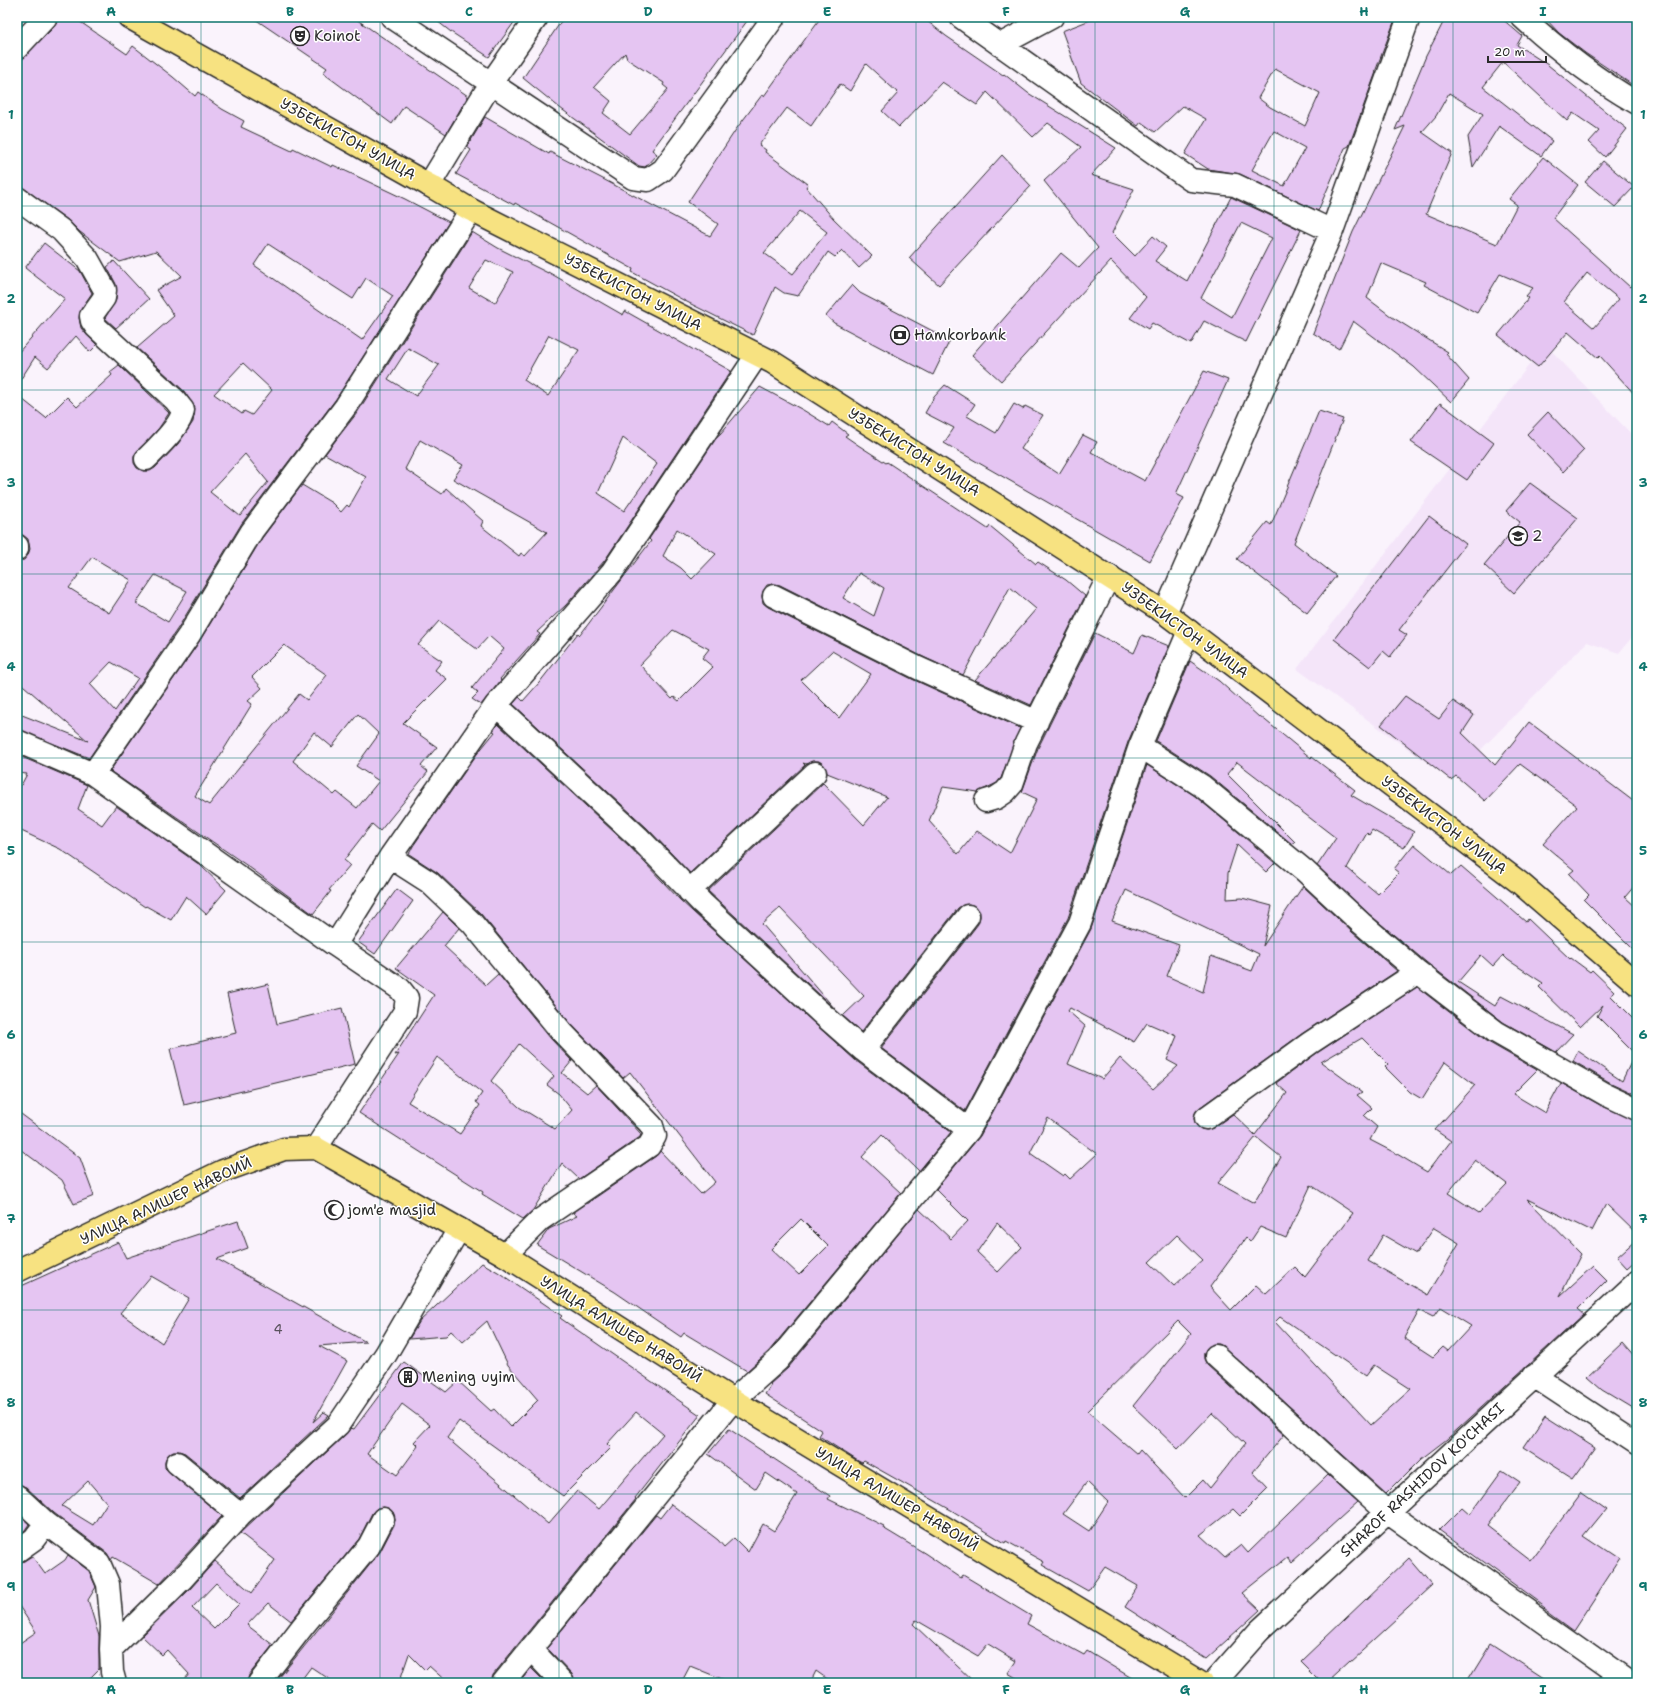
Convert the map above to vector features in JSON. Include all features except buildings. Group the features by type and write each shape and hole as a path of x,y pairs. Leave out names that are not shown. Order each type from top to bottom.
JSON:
{"main road":[{"name":"УЗБЕКИСТОН УЛИЦА","path":"129,17 471,210 786,371 1109,576 1165,613 1520,883 1637,984"},
{"name":"УЛИЦА АЛИШЕР НАВОИЙ","path":"17,1271 223,1171 284,1149 316,1148 505,1255 733,1400 1202,1683"}],"street":[{"path":"17,48 46,17"},
{"path":"392,17 633,178 648,180 663,170 774,17"},
{"path":"429,185 491,83 537,17"},
{"path":"961,17 1192,180 1235,185 1332,230"},
{"path":"1000,45 1052,17"},
{"path":"1165,613 1332,230 1409,17"},
{"path":"1522,17 1552,44 1608,86 1637,103"},
{"path":"17,198 61,230 87,258 105,290 104,298 91,316 92,321 96,327 175,400 183,410 183,416 177,424 146,459"},
{"path":"93,774 189,635 252,531 346,406 471,210"},
{"path":"335,945 390,857 496,705 612,572 757,355"},
{"path":"986,801 996,798 1005,792 1012,784 1026,743 1109,576"},
{"path":"774,596 918,668 1037,722"},
{"path":"502,1683 733,1400 778,1360 969,1130 1080,923 1140,746 1189,631"},
{"path":"496,705 638,837 689,891 815,1007 863,1050 969,1130"},
{"path":"17,741 93,774 335,945 400,989 407,998 405,1011 316,1148"},
{"path":"1140,746 1208,791 1305,871 1361,923 1418,972 1496,1032 1605,1094 1637,1109"},
{"path":"689,891 815,773"},
{"path":"390,857 429,882 472,923 561,1032 652,1126 656,1136 650,1146 540,1220 505,1255"},
{"path":"863,1050 968,916"},
{"path":"1206,1118 1310,1043 1418,972"},
{"path":"111,1649 181,1580 240,1515 338,1425 386,1354 459,1229"},
{"name":"SHAROF RASHIDOV KO'CHASI","path":"1213,1683 1259,1631 1637,1282"},
{"path":"1216,1356 1387,1512 1629,1683"},
{"path":"1534,1376 1637,1444"},
{"path":"177,1464 240,1515"},
{"path":"17,1496 46,1523 99,1563 108,1584 112,1627 112,1672 115,1683"},
{"path":"259,1683 303,1626 369,1546 383,1519"},
{"path":"17,1551 34,1539 46,1523"},
{"path":"531,1649 563,1683"}],"shaded area":[{"name":"2","path":"1545,344 1637,440 1637,631 1619,653 1587,642 1451,780 1297,669"}],"place":[{"name":"Koinot","path":"300,36"},
{"name":"Hamkorbank","path":"900,335"},
{"name":"2","path":"1518,536"},
{"name":"jom'e masjid","path":"334,1210"},
{"name":"Mening uyim","path":"408,1377"}]}
